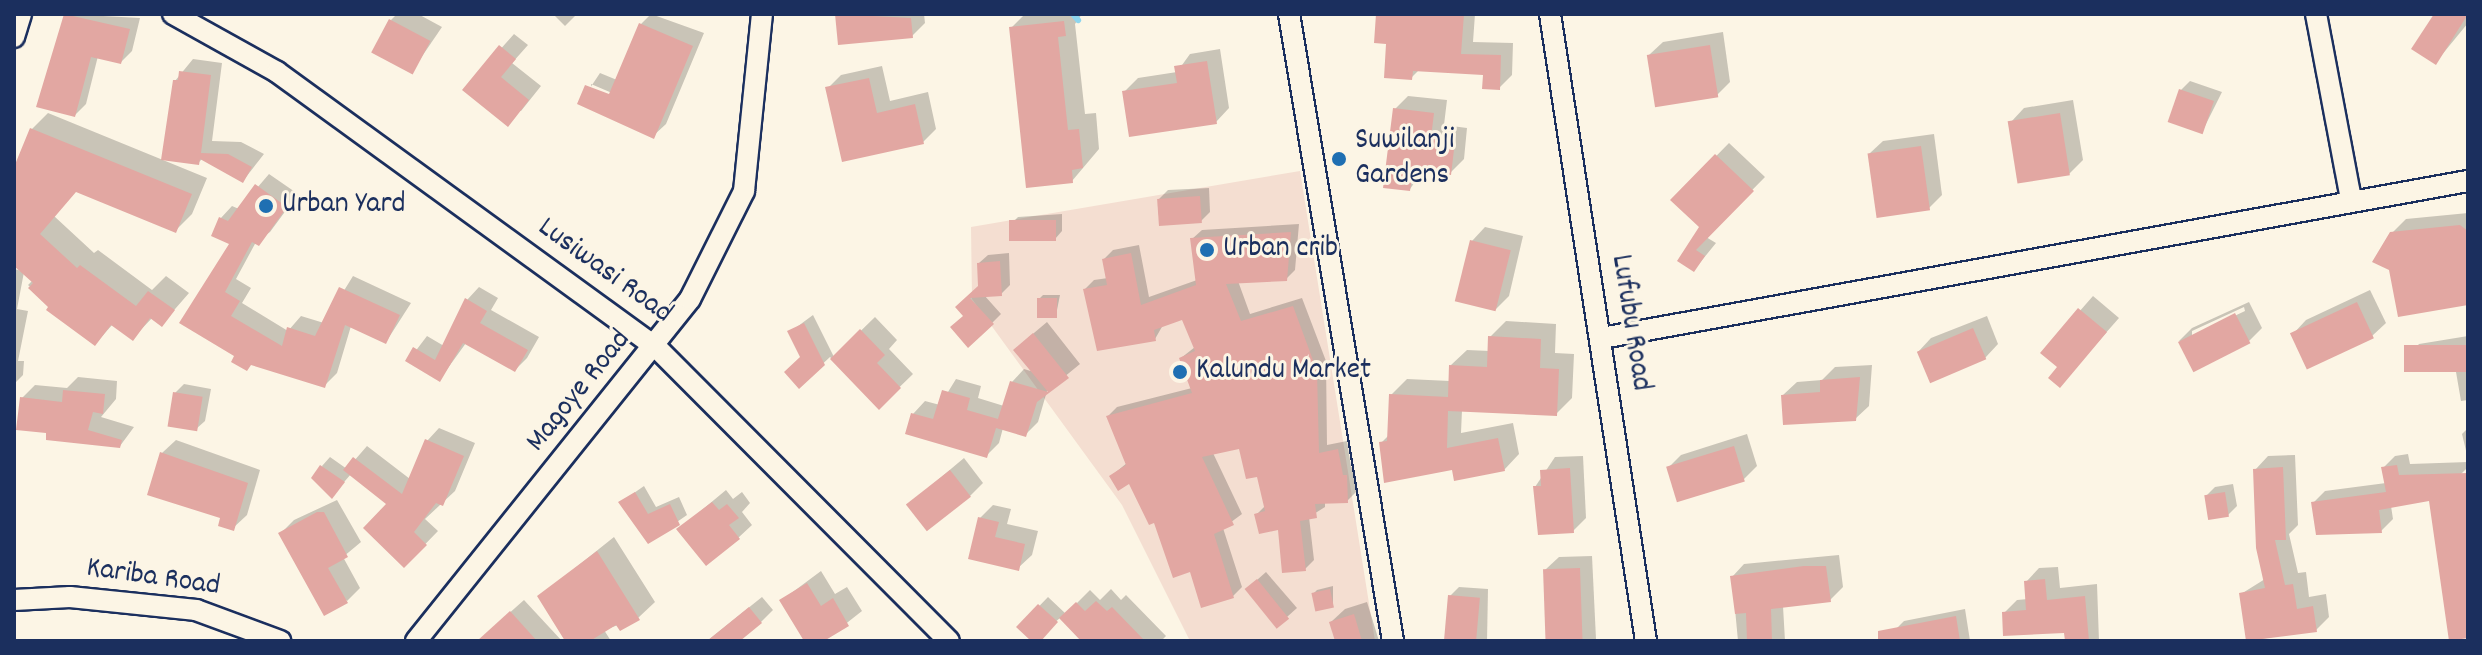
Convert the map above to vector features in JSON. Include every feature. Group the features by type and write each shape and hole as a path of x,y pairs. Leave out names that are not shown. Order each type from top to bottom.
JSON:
{"street":[{"path":"14,37 21,14"},
{"name":"Lusiwasi Road","path":"173,14 277,72 656,347 949,641"},
{"name":"Magoye Road","path":"416,641 656,347 690,299 744,191 762,14"},
{"path":"1289,14 1393,641"},
{"name":"Lufubu Road","path":"1550,14 1646,641"},
{"path":"2316,14 2351,200"},
{"path":"1602,338 2468,181"},
{"name":"Kariba Road","path":"14,600 70,597 196,610 280,641"}],"shaded area":[{"name":"Kalundu Market","path":"1300,171 1375,641 1190,641 1122,505 972,299 971,227"}],"building":[{"path":"64,14 130,29 121,64 91,57 75,117 36,107"},
{"path":"835,14 911,18 913,38 838,45"},
{"path":"1376,14 1464,14 1461,54 1501,55 1500,90 1482,89 1483,75 1413,71 1412,80 1384,78 1386,44 1374,43"},
{"path":"2434,14 2468,14 2436,65 2411,49"},
{"path":"389,19 430,41 413,75 371,53"},
{"path":"1064,21 1066,36 1058,37 1068,130 1079,129 1083,168 1072,170 1073,183 1026,188 1009,27"},
{"path":"639,23 693,46 654,139 577,104 585,85 609,94"},
{"path":"499,45 516,59 501,77 529,100 508,127 462,90"},
{"path":"1710,45 1718,97 1655,107 1647,55"},
{"path":"1207,61 1217,124 1129,137 1122,91 1177,83 1174,66"},
{"path":"179,71 211,75 201,153 228,154 252,167 243,183 200,159 199,165 161,160 173,80 178,80"},
{"path":"869,78 877,113 915,104 924,144 842,162 825,87"},
{"path":"2179,89 2214,101 2203,134 2168,122"},
{"path":"1393,108 1434,113 1431,138 1455,141 1451,175 1413,170 1410,191 1383,188"},
{"path":"2060,113 2070,175 2018,184 2008,121"},
{"path":"30,128 192,194 176,233 76,192 40,234 77,268 80,265 136,306 148,291 175,310 162,327 150,318 133,341 111,325 95,346 46,310 48,307 28,288 33,283 14,266 14,167"},
{"path":"1921,146 1930,210 1877,218 1868,154"},
{"path":"1715,154 1754,191 1696,250 1705,256 1694,272 1677,261 1699,227 1670,200"},
{"path":"255,184 287,207 259,246 252,242 225,292 240,301 231,316 282,346 287,327 315,336 339,287 400,315 386,344 345,325 325,388 251,365 247,371 231,362 234,356 179,323 229,244 211,236 219,217 228,221"},
{"path":"1200,196 1202,223 1159,226 1157,199"},
{"path":"1009,220 1056,220 1056,241 1009,241"},
{"path":"2460,225 2468,231 2468,305 2398,317 2389,270 2372,262 2390,232"},
{"path":"1291,232 1287,281 1226,284 1241,321 1293,306 1317,371 1319,453 1338,449 1343,475 1347,475 1348,503 1315,504 1317,518 1300,521 1306,571 1282,573 1278,530 1259,534 1254,514 1265,511 1257,477 1246,479 1239,449 1202,457 1234,525 1214,534 1234,598 1201,608 1190,572 1173,578 1154,523 1149,525 1129,484 1118,491 1109,476 1126,465 1106,416 1192,393 1179,358 1195,351 1182,320 1154,330 1156,341 1097,351 1083,289 1107,285 1102,259 1131,253 1141,305 1196,285 1190,238"},
{"path":"1470,240 1511,250 1496,311 1455,301"},
{"path":"1000,261 1002,296 970,298 994,324 968,348 950,327 963,316 955,307 978,286 977,263"},
{"path":"465,298 487,311 480,323 528,350 515,372 463,343 440,382 405,361 413,347 435,360"},
{"path":"1037,298 1057,298 1057,318 1037,318"},
{"path":"2357,302 2374,338 2307,370 2290,333"},
{"path":"2078,308 2107,332 2060,388 2048,378 2057,367 2040,353"},
{"path":"2235,313 2250,343 2193,372 2178,342"},
{"path":"804,323 825,365 799,389 784,372 800,357 787,331"},
{"path":"1973,328 1986,359 1930,383 1917,352"},
{"path":"860,329 885,355 877,363 901,388 879,410 830,359"},
{"path":"1033,333 1069,378 1037,402 1026,437 996,428 987,458 905,434 911,413 933,419 942,390 970,398 967,410 998,419 1010,381 1048,392 1013,350"},
{"path":"1488,336 1541,339 1540,368 1559,369 1557,416 1448,411 1447,448 1498,438 1505,471 1454,481 1452,470 1384,483 1379,442 1387,441 1389,394 1448,397 1449,365 1487,367"},
{"path":"2404,345 2468,345 2468,372 2404,372"},
{"path":"1860,377 1856,421 1783,425 1781,395 1820,392 1820,380"},
{"path":"63,390 105,394 103,414 93,412 88,430 122,440 120,448 46,440 46,433 16,430 20,397 62,402"},
{"path":"173,392 203,397 197,431 168,427"},
{"path":"425,439 464,456 443,506 436,503 414,532 427,545 404,568 363,528 386,504 343,470 353,457 402,494"},
{"path":"1734,446 1745,481 1677,502 1666,467"},
{"path":"160,452 248,483 234,531 218,526 220,518 147,495"},
{"path":"320,465 345,482 332,499 311,478"},
{"path":"2397,465 2399,475 2468,473 2468,638 2449,641 2429,501 2379,510 2382,533 2316,535 2311,502 2386,492 2381,467"},
{"path":"2283,467 2286,540 2275,540 2285,585 2293,584 2297,609 2313,606 2317,632 2246,641 2239,593 2265,588 2256,548 2253,469"},
{"path":"1570,468 1574,533 1538,535 1533,486 1541,486 1540,470"},
{"path":"950,470 971,497 927,531 906,504"},
{"path":"635,492 648,514 670,504 680,525 648,544 618,502"},
{"path":"2225,492 2229,517 2208,520 2204,495"},
{"path":"712,502 719,510 727,504 739,518 729,525 740,539 706,566 676,529"},
{"path":"317,512 324,512 348,557 328,568 348,603 324,616 278,533"},
{"path":"978,517 999,522 995,537 1025,544 1019,571 968,559"},
{"path":"597,551 640,620 620,631 616,625 590,641 565,641 537,596"},
{"path":"1826,566 1831,602 1771,609 1772,641 1747,641 1746,613 1735,614 1730,576"},
{"path":"1580,568 1583,641 1546,641 1543,569"},
{"path":"1257,579 1289,619 1277,629 1245,589"},
{"path":"2045,579 2047,600 2085,596 2089,641 2065,641 2064,633 2003,636 2002,612 2026,610 2024,581"},
{"path":"807,583 821,606 833,598 849,626 824,641 804,641 779,600"},
{"path":"1330,589 1334,608 1315,612 1311,593"},
{"path":"1448,595 1480,598 1476,641 1444,641"},
{"path":"1096,601 1107,611 1112,607 1145,641 1081,641 1059,618 1076,602 1085,611"},
{"path":"1038,604 1058,622 1041,641 1031,641 1016,627"},
{"path":"749,607 762,623 740,641 707,641"},
{"path":"510,611 537,641 477,641"},
{"path":"1354,614 1362,641 1335,641 1329,622"},
{"path":"1956,616 1960,641 1878,641 1878,631"}],"waterway":[{"path":"1073,14 1078,20"}],"place":[{"name":"Suwilanji Gardens","path":"1339,159"},
{"name":"Urban Yard","path":"266,206"},
{"name":"Urban crib","path":"1207,250"},
{"name":"Kalundu Market","path":"1180,372"}]}
